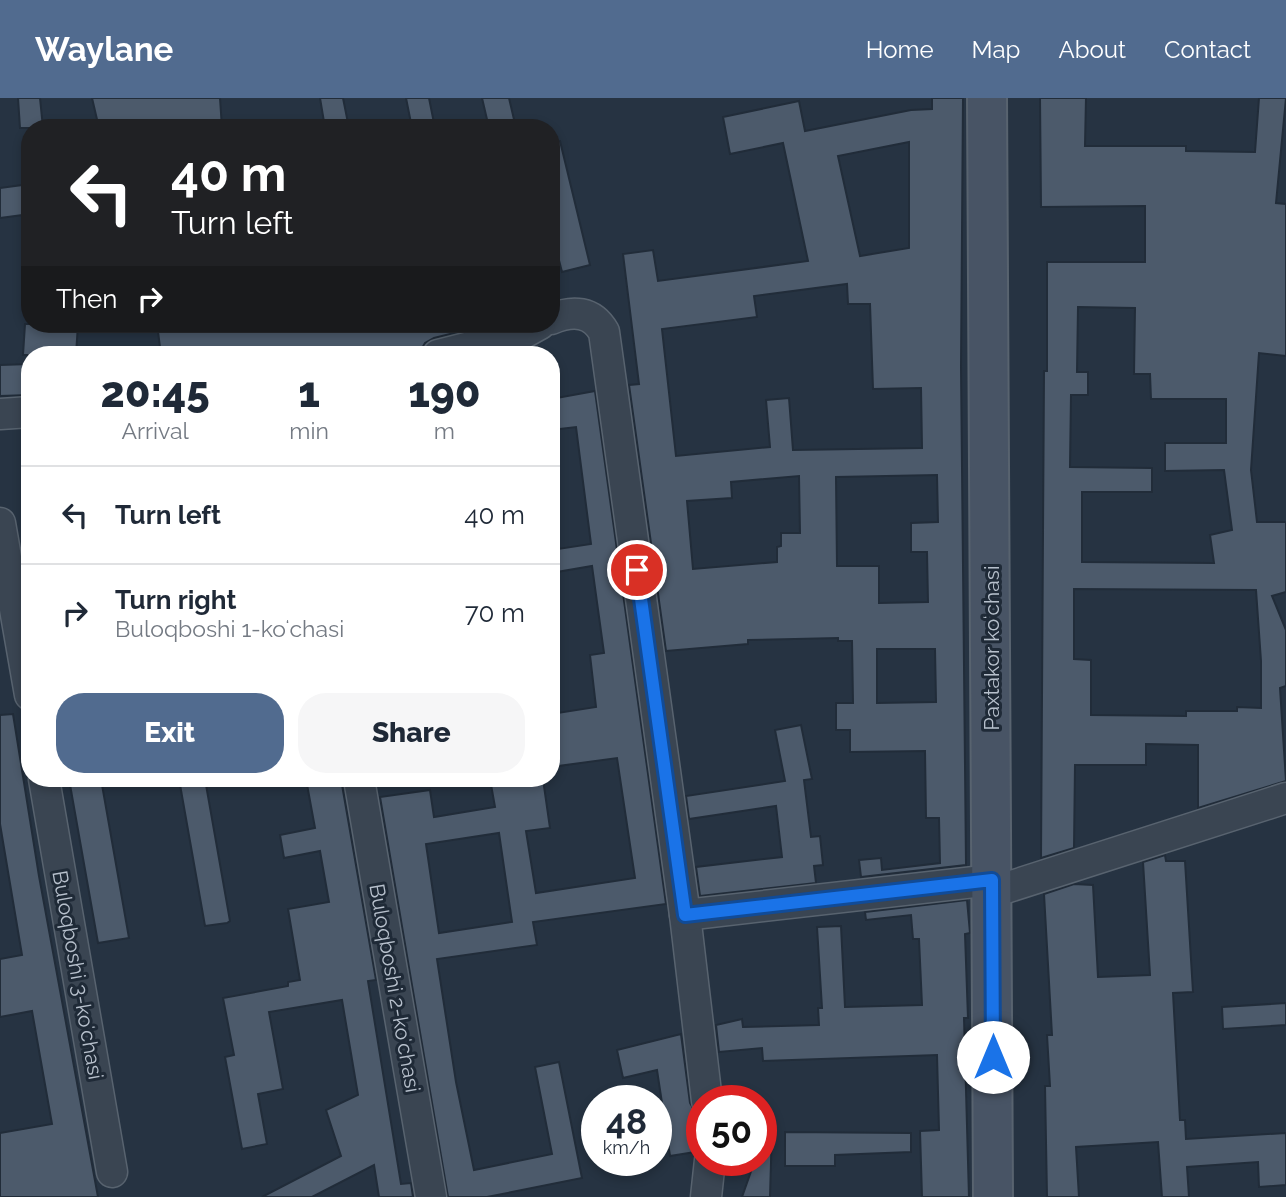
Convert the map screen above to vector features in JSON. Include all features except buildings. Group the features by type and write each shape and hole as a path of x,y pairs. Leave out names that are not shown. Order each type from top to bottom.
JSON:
{"main road":[{"name":"Paxtakor koʻchasi","path":"987,98 993,1197"}],"street":[{"path":"560,317 584,313 596,318 604,332 685,915 705,1085"},
{"path":"474,346 524,333"},
{"path":"0,414 21,413"},
{"path":"0,523 21,643"},
{"name":"Buloqboshi 3-koʻchasi","path":"45,787 112,1172"},
{"name":"Buloqboshi 2-koʻchasi","path":"360,787 431,1197"},
{"path":"685,915 993,886 1286,798"},
{"path":"706,1197 708,1176"}],"route":[{"path":"637,570 685,915 992,880 993,1057"}]}
